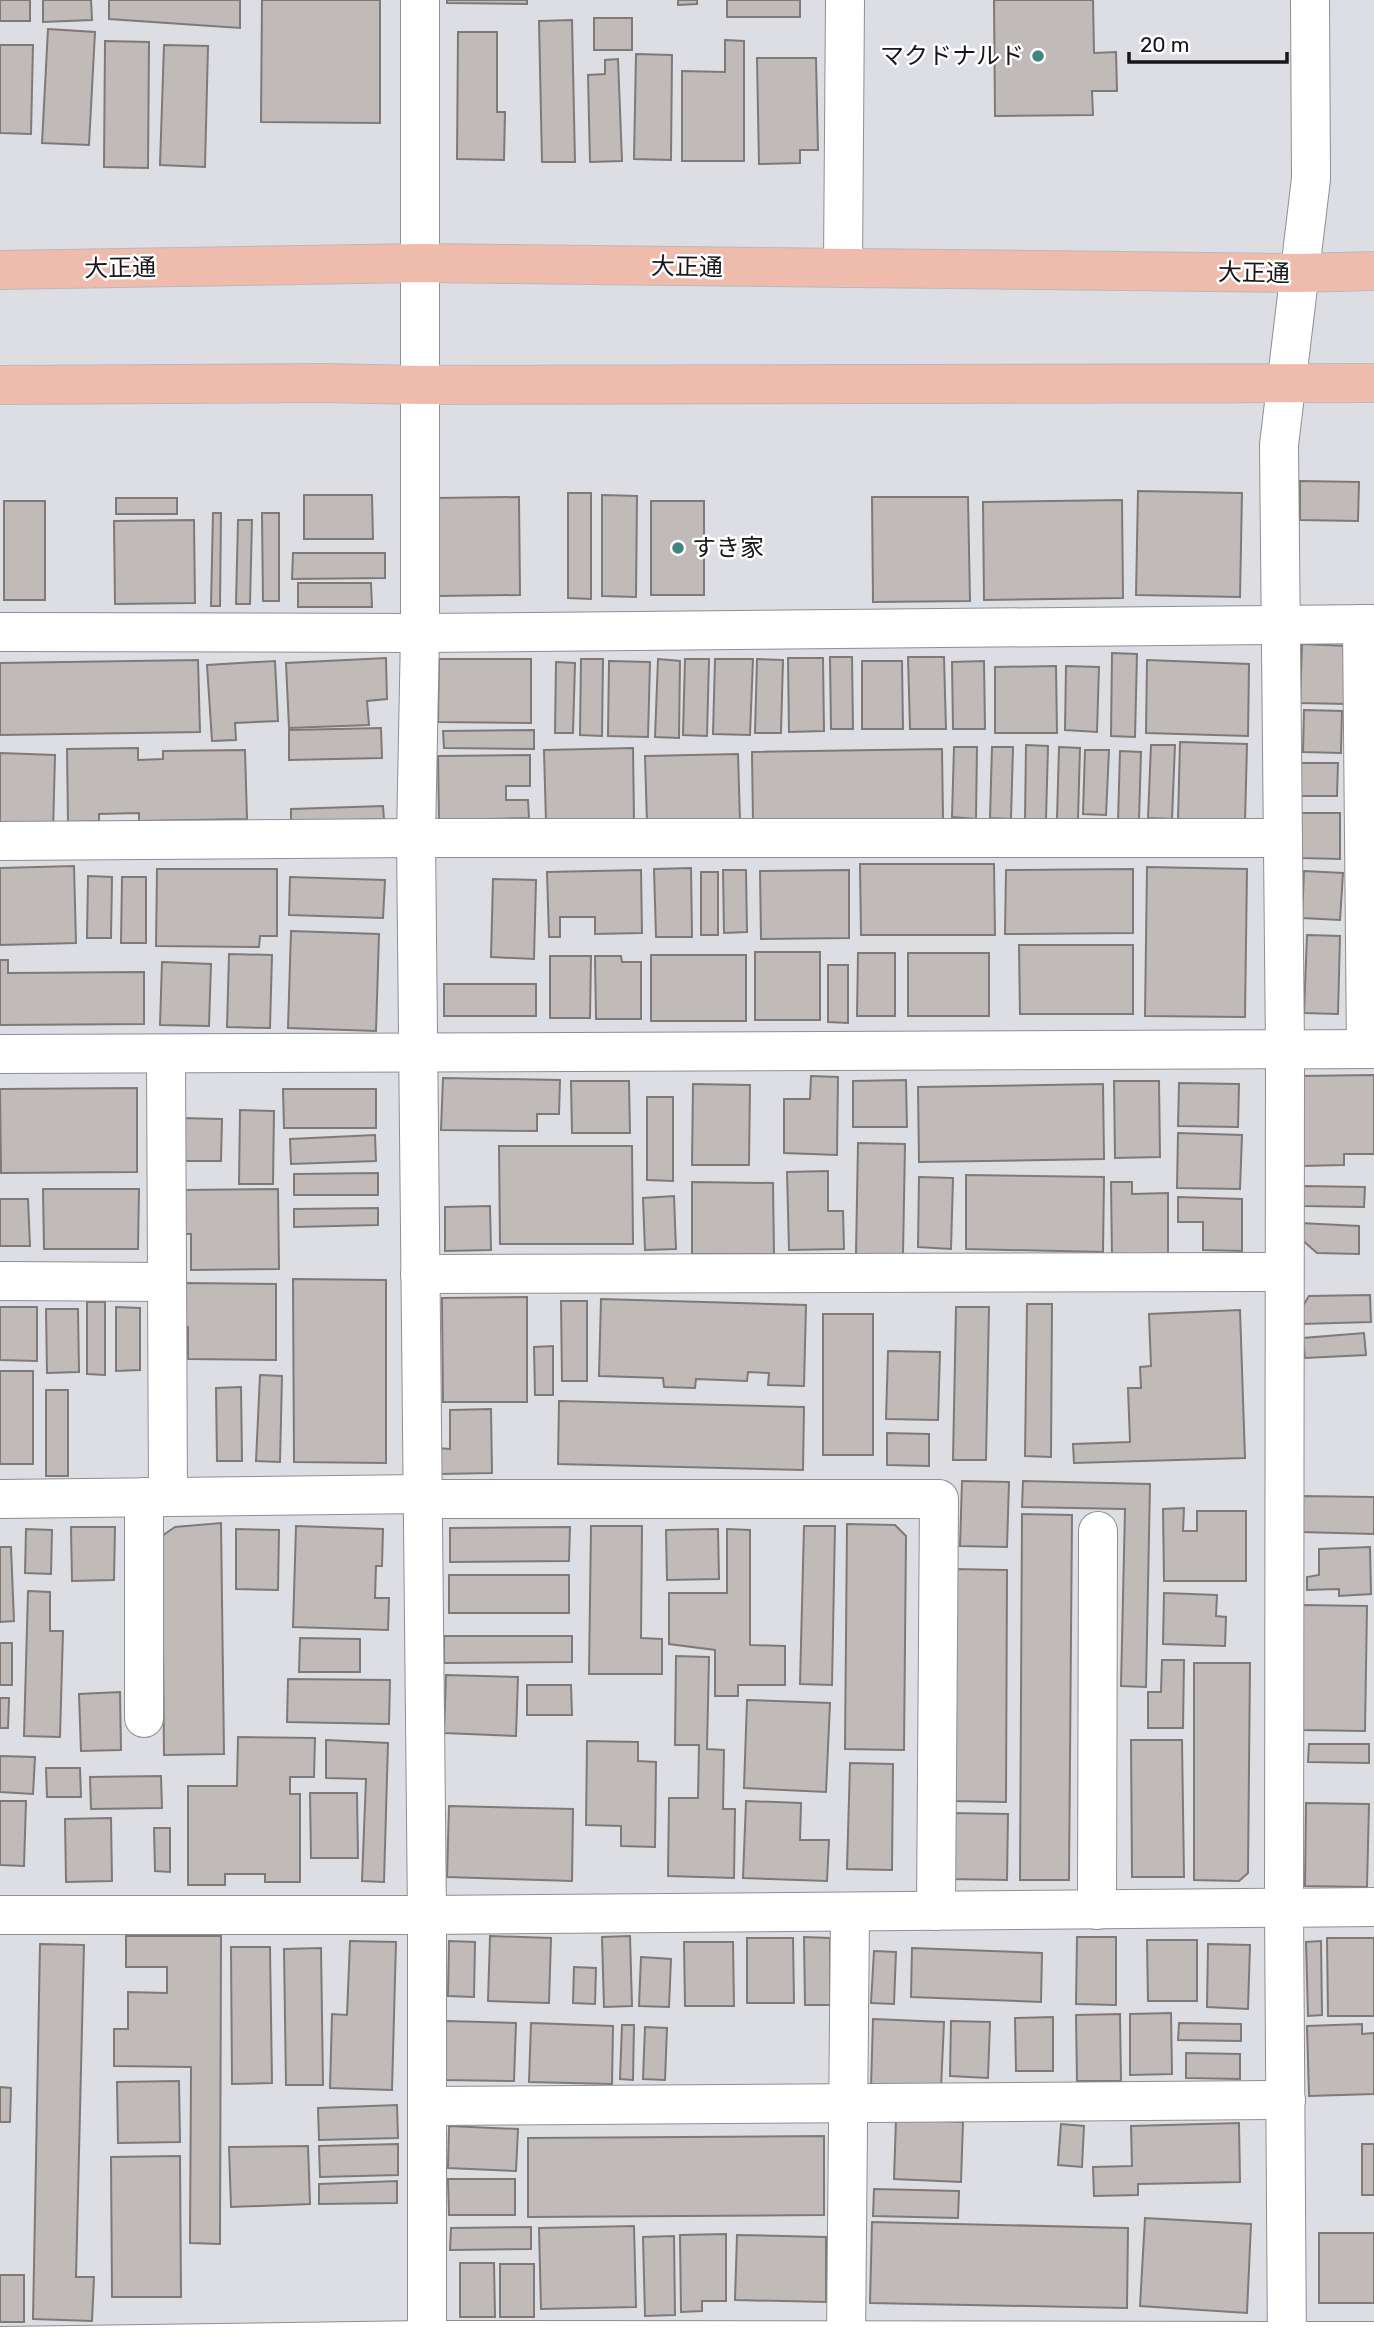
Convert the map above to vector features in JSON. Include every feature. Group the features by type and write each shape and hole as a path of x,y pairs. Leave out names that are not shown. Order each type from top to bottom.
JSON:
{"main road":[{"name":"大正通","path":"0,270 421,263 1299,273 1374,271"},
{"path":"0,385 1374,383"}],"street":[{"path":"420,0 420,633 416,838 429,2106 427,2344"},
{"path":"843,268 845,0"},
{"path":"1287,2345 1284,1050 1279,445 1311,179 1310,0"},
{"path":"0,632 420,633 1368,624 1370,1049 0,1054"},
{"path":"0,841 1283,838"},
{"path":"144,1718 167,1282 166,1054"},
{"path":"420,1274 1284,1272"},
{"path":"0,1281 167,1282"},
{"path":"0,1499 422,1496 939,1499 936,1911"},
{"path":"1097,1910 1098,1531"},
{"path":"0,1915 427,1915 1374,1907"},
{"path":"850,1912 849,2102 863,2343"},
{"path":"429,2106 1286,2100"},
{"path":"0,2346 863,2343 1287,2345 1374,2341"}],"building":[{"path":"0,0 30,0 30,21 0,21"},
{"path":"43,0 91,0 92,20 43,22"},
{"path":"109,0 240,0 240,28 109,19"},
{"path":"262,0 380,0 380,123 261,122"},
{"path":"447,0 527,0 527,4 447,3"},
{"path":"678,0 697,0 697,4 678,5"},
{"path":"727,0 800,0 800,17 727,17"},
{"path":"994,0 1093,0 1094,53 1116,52 1117,91 1092,91 1093,115 995,116"},
{"path":"594,18 632,18 632,50 594,50"},
{"path":"572,20 575,162 542,162 539,21"},
{"path":"48,29 95,32 89,145 42,143"},
{"path":"458,32 497,32 497,112 505,112 504,160 457,159"},
{"path":"725,40 744,41 744,161 682,161 682,71 725,72"},
{"path":"105,41 149,42 148,168 104,167"},
{"path":"0,45 33,45 31,134 0,133"},
{"path":"164,45 208,46 205,167 160,165"},
{"path":"636,54 672,55 671,160 634,159"},
{"path":"757,58 816,58 818,150 800,150 800,163 759,164"},
{"path":"618,59 622,161 590,162 588,75 605,74 605,60"},
{"path":"1300,481 1359,482 1358,521 1300,520"},
{"path":"1138,491 1242,493 1240,597 1136,595"},
{"path":"568,493 591,493 591,599 568,598"},
{"path":"304,495 372,495 373,539 304,539"},
{"path":"602,495 637,496 636,597 602,596"},
{"path":"519,497 520,595 437,596 436,498"},
{"path":"872,497 968,497 970,601 873,602"},
{"path":"116,498 177,498 177,514 116,514"},
{"path":"1122,500 1123,598 984,600 983,502"},
{"path":"4,501 45,501 45,600 4,600"},
{"name":"すき家","path":"651,501 704,501 704,595 651,595"},
{"path":"213,513 221,513 220,606 211,606"},
{"path":"262,513 279,513 279,601 263,601"},
{"path":"194,520 195,603 115,604 114,521"},
{"path":"238,520 252,520 250,604 236,604"},
{"path":"293,553 385,553 385,578 292,579"},
{"path":"298,583 371,583 372,607 298,607"},
{"path":"1302,644 1347,646 1346,704 1300,703"},
{"path":"1112,653 1137,654 1135,737 1111,736"},
{"path":"830,657 852,657 853,729 831,729"},
{"path":"908,657 944,657 946,729 910,729"},
{"path":"386,658 387,699 367,701 369,725 289,728 286,663"},
{"path":"788,658 823,658 824,731 789,732"},
{"path":"439,659 531,659 531,723 438,722"},
{"path":"581,659 603,659 602,736 580,735"},
{"path":"658,659 680,661 679,738 655,737"},
{"path":"685,659 709,659 707,736 683,735"},
{"path":"715,659 753,659 750,735 713,734"},
{"path":"757,659 783,660 781,733 755,733"},
{"path":"198,660 200,732 0,735 0,663"},
{"path":"1147,660 1249,664 1248,736 1146,733"},
{"path":"275,661 278,721 235,723 236,740 212,741 207,665"},
{"path":"609,661 650,662 648,737 608,736"},
{"path":"862,661 902,661 903,729 862,729"},
{"path":"984,661 985,729 953,729 952,662"},
{"path":"556,662 575,663 573,733 555,733"},
{"path":"1056,666 1057,733 995,733 995,667"},
{"path":"1066,666 1099,667 1097,732 1065,730"},
{"path":"1304,710 1342,711 1341,753 1303,752"},
{"path":"381,728 382,758 289,760 289,730"},
{"path":"534,730 534,749 444,748 443,731"},
{"path":"1180,742 1247,744 1245,823 1178,821"},
{"path":"1026,745 1048,746 1046,819 1025,819"},
{"path":"1151,745 1175,745 1172,819 1148,818"},
{"path":"954,747 977,747 976,819 952,817"},
{"path":"992,747 1013,747 1011,819 990,818"},
{"path":"1059,747 1080,748 1078,819 1057,819"},
{"path":"138,748 138,760 163,759 163,751 245,750 247,819 139,821 139,813 99,814 99,821 68,822 67,749"},
{"path":"633,748 634,821 546,822 544,750"},
{"path":"942,749 943,819 753,822 752,752"},
{"path":"1085,750 1109,750 1106,815 1083,814"},
{"path":"1120,751 1141,752 1139,821 1118,821"},
{"path":"0,753 55,755 53,833 0,832"},
{"path":"738,754 740,821 647,823 645,756"},
{"path":"530,755 530,786 506,786 506,800 528,800 529,818 439,820 438,756"},
{"path":"1299,763 1338,763 1337,796 1300,796"},
{"path":"383,806 384,819 291,822 291,809"},
{"path":"1301,813 1340,813 1340,859 1302,858"},
{"path":"860,864 994,864 995,935 861,935"},
{"path":"74,866 76,943 0,945 0,868"},
{"path":"1147,867 1247,869 1245,1017 1145,1016"},
{"path":"691,868 692,937 656,937 654,869"},
{"path":"157,869 277,869 277,936 260,936 259,947 156,946"},
{"path":"1133,869 1133,933 1005,934 1006,870"},
{"path":"641,870 642,933 595,934 595,917 560,917 560,937 549,937 547,872"},
{"path":"723,870 746,870 747,932 724,933"},
{"path":"849,870 849,938 761,939 760,871"},
{"path":"1304,871 1343,873 1340,920 1302,918"},
{"path":"701,872 718,872 718,935 701,935"},
{"path":"88,876 112,877 111,938 87,938"},
{"path":"122,877 146,877 146,943 121,943"},
{"path":"290,877 385,880 383,918 289,915"},
{"path":"493,879 536,880 534,959 491,957"},
{"path":"291,931 379,934 376,1031 288,1028"},
{"path":"1307,935 1340,936 1338,1014 1304,1013"},
{"path":"1019,945 1133,945 1133,1014 1020,1014"},
{"path":"755,952 820,952 820,1020 755,1020"},
{"path":"858,953 895,953 895,1016 857,1016"},
{"path":"908,953 989,953 989,1016 908,1016"},
{"path":"229,954 272,955 270,1028 227,1027"},
{"path":"651,955 746,955 746,1021 651,1021"},
{"path":"550,956 591,956 590,1018 550,1018"},
{"path":"595,956 621,956 622,962 641,962 641,1019 596,1019"},
{"path":"0,960 8,960 8,973 144,972 144,1024 0,1025"},
{"path":"162,962 211,964 209,1026 160,1025"},
{"path":"828,965 848,965 848,1023 828,1022"},
{"path":"444,984 536,984 536,1016 444,1016"},
{"path":"1374,1075 1374,1154 1344,1154 1344,1165 1301,1166 1299,1076"},
{"path":"811,1076 838,1077 837,1155 784,1153 784,1099 810,1099"},
{"path":"443,1078 560,1080 559,1114 537,1114 537,1131 441,1130"},
{"path":"906,1080 907,1127 853,1127 853,1081"},
{"path":"571,1081 629,1081 630,1133 572,1133"},
{"path":"1114,1081 1159,1081 1160,1157 1115,1158"},
{"path":"1179,1083 1239,1084 1238,1127 1178,1126"},
{"path":"693,1084 750,1085 749,1165 692,1165"},
{"path":"1103,1084 1104,1159 919,1162 918,1087"},
{"path":"137,1088 137,1172 1,1173 0,1089"},
{"path":"283,1089 376,1089 376,1128 284,1128"},
{"path":"647,1097 673,1097 673,1181 647,1180"},
{"path":"240,1110 274,1111 273,1184 239,1184"},
{"path":"181,1118 222,1119 221,1161 181,1161"},
{"path":"1178,1133 1242,1135 1240,1189 1177,1188"},
{"path":"375,1135 376,1161 291,1164 290,1139"},
{"path":"858,1143 905,1144 903,1255 856,1254"},
{"path":"499,1146 632,1146 633,1244 500,1244"},
{"path":"828,1171 828,1211 843,1211 844,1249 789,1250 787,1172"},
{"path":"378,1173 378,1195 294,1195 294,1174"},
{"path":"966,1175 1104,1177 1103,1252 966,1249"},
{"path":"919,1177 953,1178 951,1249 918,1247"},
{"path":"692,1182 773,1183 774,1254 692,1254"},
{"path":"1111,1182 1132,1182 1132,1194 1168,1193 1168,1257 1112,1257"},
{"path":"1303,1186 1365,1187 1364,1207 1303,1206"},
{"path":"43,1189 139,1189 138,1249 44,1249"},
{"path":"278,1189 279,1269 191,1270 191,1234 181,1234 180,1190"},
{"path":"674,1196 676,1249 645,1250 643,1198"},
{"path":"1178,1197 1242,1199 1242,1251 1203,1250 1203,1222 1178,1222"},
{"path":"0,1199 28,1199 30,1246 0,1246"},
{"path":"490,1206 491,1250 445,1251 445,1207"},
{"path":"378,1208 378,1225 294,1227 294,1209"},
{"path":"1300,1223 1359,1226 1359,1254 1317,1253 1301,1239"},
{"path":"293,1279 386,1280 386,1463 294,1462"},
{"path":"184,1283 276,1284 276,1360 188,1359 188,1327 184,1327"},
{"path":"1370,1295 1371,1322 1301,1324 1301,1309 1309,1296"},
{"path":"527,1297 527,1402 443,1402 442,1298"},
{"path":"601,1299 806,1305 804,1386 768,1385 769,1373 748,1372 747,1381 696,1379 695,1388 664,1387 663,1378 599,1376"},
{"path":"561,1301 587,1301 587,1381 562,1381"},
{"path":"87,1302 105,1302 105,1375 87,1374"},
{"path":"1027,1304 1052,1304 1051,1457 1025,1456"},
{"path":"0,1307 37,1307 37,1361 0,1360"},
{"path":"116,1307 140,1308 140,1370 116,1371"},
{"path":"956,1307 989,1307 986,1460 953,1460"},
{"path":"46,1309 78,1309 79,1372 47,1373"},
{"path":"1240,1310 1245,1458 1074,1463 1073,1444 1130,1442 1128,1388 1141,1388 1140,1367 1151,1366 1149,1314"},
{"path":"823,1314 873,1314 873,1455 823,1455"},
{"path":"1364,1333 1366,1355 1305,1358 1303,1338"},
{"path":"553,1346 553,1395 535,1395 534,1347"},
{"path":"888,1351 940,1352 938,1420 886,1419"},
{"path":"0,1371 33,1371 33,1464 0,1464"},
{"path":"260,1375 282,1376 280,1462 256,1461"},
{"path":"241,1387 242,1461 217,1461 216,1388"},
{"path":"46,1390 68,1390 68,1476 46,1476"},
{"path":"559,1401 804,1407 803,1470 558,1464"},
{"path":"491,1409 492,1473 439,1474 438,1448 450,1449 450,1410"},
{"path":"887,1433 929,1434 929,1466 887,1465"},
{"path":"962,1481 1009,1482 1007,1547 960,1546"},
{"path":"1023,1481 1150,1484 1146,1687 1121,1686 1125,1509 1022,1507"},
{"path":"1301,1496 1374,1497 1374,1534 1301,1532"},
{"path":"1184,1508 1183,1531 1197,1531 1197,1511 1246,1511 1246,1581 1164,1581 1163,1509"},
{"path":"1022,1514 1072,1515 1069,1880 1020,1880"},
{"path":"221,1523 224,1754 164,1755 162,1536 175,1527"},
{"path":"847,1524 895,1525 906,1536 904,1750 845,1749"},
{"path":"296,1526 383,1529 382,1566 376,1566 375,1598 389,1598 388,1630 293,1627"},
{"path":"591,1526 642,1526 641,1638 662,1639 662,1674 589,1674"},
{"path":"804,1526 835,1526 832,1685 800,1684"},
{"path":"71,1527 115,1527 114,1580 72,1581"},
{"path":"570,1527 569,1561 450,1562 450,1528"},
{"path":"26,1529 52,1530 51,1574 25,1573"},
{"path":"236,1529 279,1530 278,1590 236,1589"},
{"path":"718,1529 719,1579 667,1580 666,1530"},
{"path":"727,1529 750,1530 750,1645 785,1646 785,1685 738,1685 738,1696 715,1696 715,1650 669,1644 669,1593 727,1593"},
{"path":"0,1547 11,1547 14,1621 0,1622"},
{"path":"1370,1547 1371,1594 1339,1596 1339,1589 1307,1590 1307,1577 1319,1575 1319,1549"},
{"path":"952,1569 1007,1570 1006,1802 951,1801"},
{"path":"449,1575 569,1575 569,1613 449,1613"},
{"path":"28,1591 50,1592 50,1631 63,1631 60,1737 24,1736"},
{"path":"1164,1593 1217,1595 1216,1616 1226,1617 1225,1646 1163,1644"},
{"path":"1303,1605 1367,1606 1365,1731 1301,1730"},
{"path":"444,1636 572,1636 572,1662 444,1663"},
{"path":"300,1638 360,1639 360,1672 299,1672"},
{"path":"0,1643 12,1643 12,1685 0,1685"},
{"path":"676,1656 709,1657 707,1749 724,1750 723,1809 735,1809 734,1878 668,1876 669,1798 698,1798 699,1745 675,1745"},
{"path":"1162,1660 1184,1660 1183,1728 1148,1728 1148,1692 1161,1692"},
{"path":"1194,1663 1250,1663 1248,1873 1239,1881 1194,1880"},
{"path":"446,1675 518,1677 516,1736 444,1733"},
{"path":"288,1679 390,1680 389,1724 287,1722"},
{"path":"527,1685 571,1685 572,1715 527,1715"},
{"path":"120,1692 121,1750 81,1751 79,1694"},
{"path":"0,1698 9,1698 8,1728 0,1728"},
{"path":"747,1700 830,1703 826,1792 744,1788"},
{"path":"238,1737 315,1738 314,1777 290,1777 290,1794 300,1794 300,1882 265,1882 265,1874 225,1874 225,1885 188,1885 188,1786 237,1786"},
{"path":"326,1740 388,1743 384,1882 362,1881 366,1779 326,1778"},
{"path":"1131,1740 1182,1740 1184,1877 1132,1877"},
{"path":"587,1741 638,1742 638,1761 656,1762 655,1847 621,1846 621,1826 586,1825"},
{"path":"1309,1744 1369,1744 1369,1763 1308,1762"},
{"path":"0,1756 35,1757 33,1794 0,1792"},
{"path":"850,1763 893,1764 892,1870 847,1869"},
{"path":"46,1768 80,1768 81,1797 47,1797"},
{"path":"161,1776 162,1808 91,1809 90,1777"},
{"path":"310,1793 357,1793 358,1858 311,1858"},
{"path":"0,1801 26,1801 24,1866 0,1865"},
{"path":"746,1801 801,1803 800,1840 829,1840 827,1881 743,1878"},
{"path":"1306,1803 1369,1804 1367,1887 1305,1886"},
{"path":"449,1806 573,1809 572,1881 447,1877"},
{"path":"952,1813 1008,1814 1007,1880 950,1879"},
{"path":"111,1818 112,1881 66,1882 65,1819"},
{"path":"154,1828 170,1828 170,1872 155,1871"},
{"path":"126,1936 221,1936 220,2244 190,2243 191,2067 114,2066 114,2029 128,2029 128,1992 167,1993 167,1967 126,1967"},
{"path":"490,1936 551,1938 549,2003 488,2001"},
{"path":"630,1936 632,2006 604,2007 602,1937"},
{"path":"804,1937 830,1938 830,2005 805,2005"},
{"path":"1077,1937 1116,1937 1116,2005 1076,2004"},
{"path":"747,1938 793,1938 794,2003 747,2003"},
{"path":"1327,1938 1374,1938 1374,2016 1328,2016"},
{"path":"1147,1940 1197,1940 1197,2001 1148,2001"},
{"path":"350,1941 396,1942 392,2090 330,2088 332,2014 347,2015"},
{"path":"449,1941 475,1942 474,1997 448,1996"},
{"path":"1321,1941 1322,2015 1308,2016 1306,1942"},
{"path":"684,1942 733,1942 734,2006 685,2006"},
{"path":"40,1944 84,1945 76,2277 94,2277 92,2321 33,2319"},
{"path":"1208,1944 1250,1945 1248,2009 1207,2007"},
{"path":"231,1947 270,1947 272,2083 232,2084"},
{"path":"321,1948 323,2085 286,2085 284,1949"},
{"path":"912,1948 1042,1953 1041,2002 911,1997"},
{"path":"874,1951 896,1952 894,2004 871,2003"},
{"path":"641,1957 671,1959 669,2007 639,2006"},
{"path":"574,1967 596,1968 595,2004 573,2003"},
{"path":"1171,2013 1172,2074 1130,2075 1130,2014"},
{"path":"1120,2014 1121,2081 1077,2081 1076,2015"},
{"path":"1053,2017 1053,2071 1016,2071 1015,2018"},
{"path":"873,2019 944,2022 941,2089 871,2087"},
{"path":"446,2021 516,2023 514,2081 444,2080"},
{"path":"951,2021 990,2022 988,2078 950,2076"},
{"path":"531,2023 613,2026 612,2084 529,2082"},
{"path":"1179,2023 1241,2024 1241,2041 1178,2040"},
{"path":"1362,2024 1362,2034 1374,2033 1374,2094 1309,2096 1307,2026"},
{"path":"622,2025 634,2025 633,2080 620,2079"},
{"path":"645,2027 667,2028 665,2080 643,2079"},
{"path":"1186,2053 1240,2054 1240,2079 1186,2078"},
{"path":"179,2081 180,2142 118,2143 117,2082"},
{"path":"0,2087 11,2088 10,2122 0,2122"},
{"path":"397,2105 398,2138 319,2140 318,2108"},
{"path":"896,2119 963,2122 961,2182 894,2179"},
{"path":"1239,2123 1240,2182 1138,2184 1138,2195 1094,2196 1093,2167 1132,2166 1131,2126"},
{"path":"1061,2124 1084,2126 1082,2167 1058,2165"},
{"path":"449,2126 518,2129 516,2171 448,2168"},
{"path":"824,2136 824,2215 528,2217 528,2138"},
{"path":"398,2144 398,2175 320,2177 319,2146"},
{"path":"1362,2144 1374,2144 1374,2195 1362,2195"},
{"path":"308,2146 310,2204 231,2207 229,2147"},
{"path":"180,2156 181,2297 112,2297 111,2157"},
{"path":"448,2179 515,2179 515,2215 449,2215"},
{"path":"397,2181 397,2203 319,2204 319,2184"},
{"path":"874,2189 959,2191 958,2218 873,2216"},
{"path":"1145,2218 1251,2224 1247,2313 1140,2306"},
{"path":"872,2222 1128,2228 1127,2308 870,2303"},
{"path":"634,2226 636,2307 541,2309 539,2228"},
{"path":"531,2227 531,2249 450,2250 451,2228"},
{"path":"1319,2233 1374,2233 1374,2303 1319,2303"},
{"path":"726,2234 726,2301 702,2301 702,2311 681,2312 680,2235"},
{"path":"737,2235 826,2237 826,2302 735,2300"},
{"path":"674,2236 675,2315 645,2316 643,2237"},
{"path":"460,2263 494,2263 495,2317 460,2317"},
{"path":"500,2264 534,2264 534,2317 500,2317"},
{"path":"0,2275 24,2275 24,2322 0,2322"}],"place":[{"name":"マクドナルド","path":"1038,56"},
{"name":"すき家","path":"678,548"}]}
